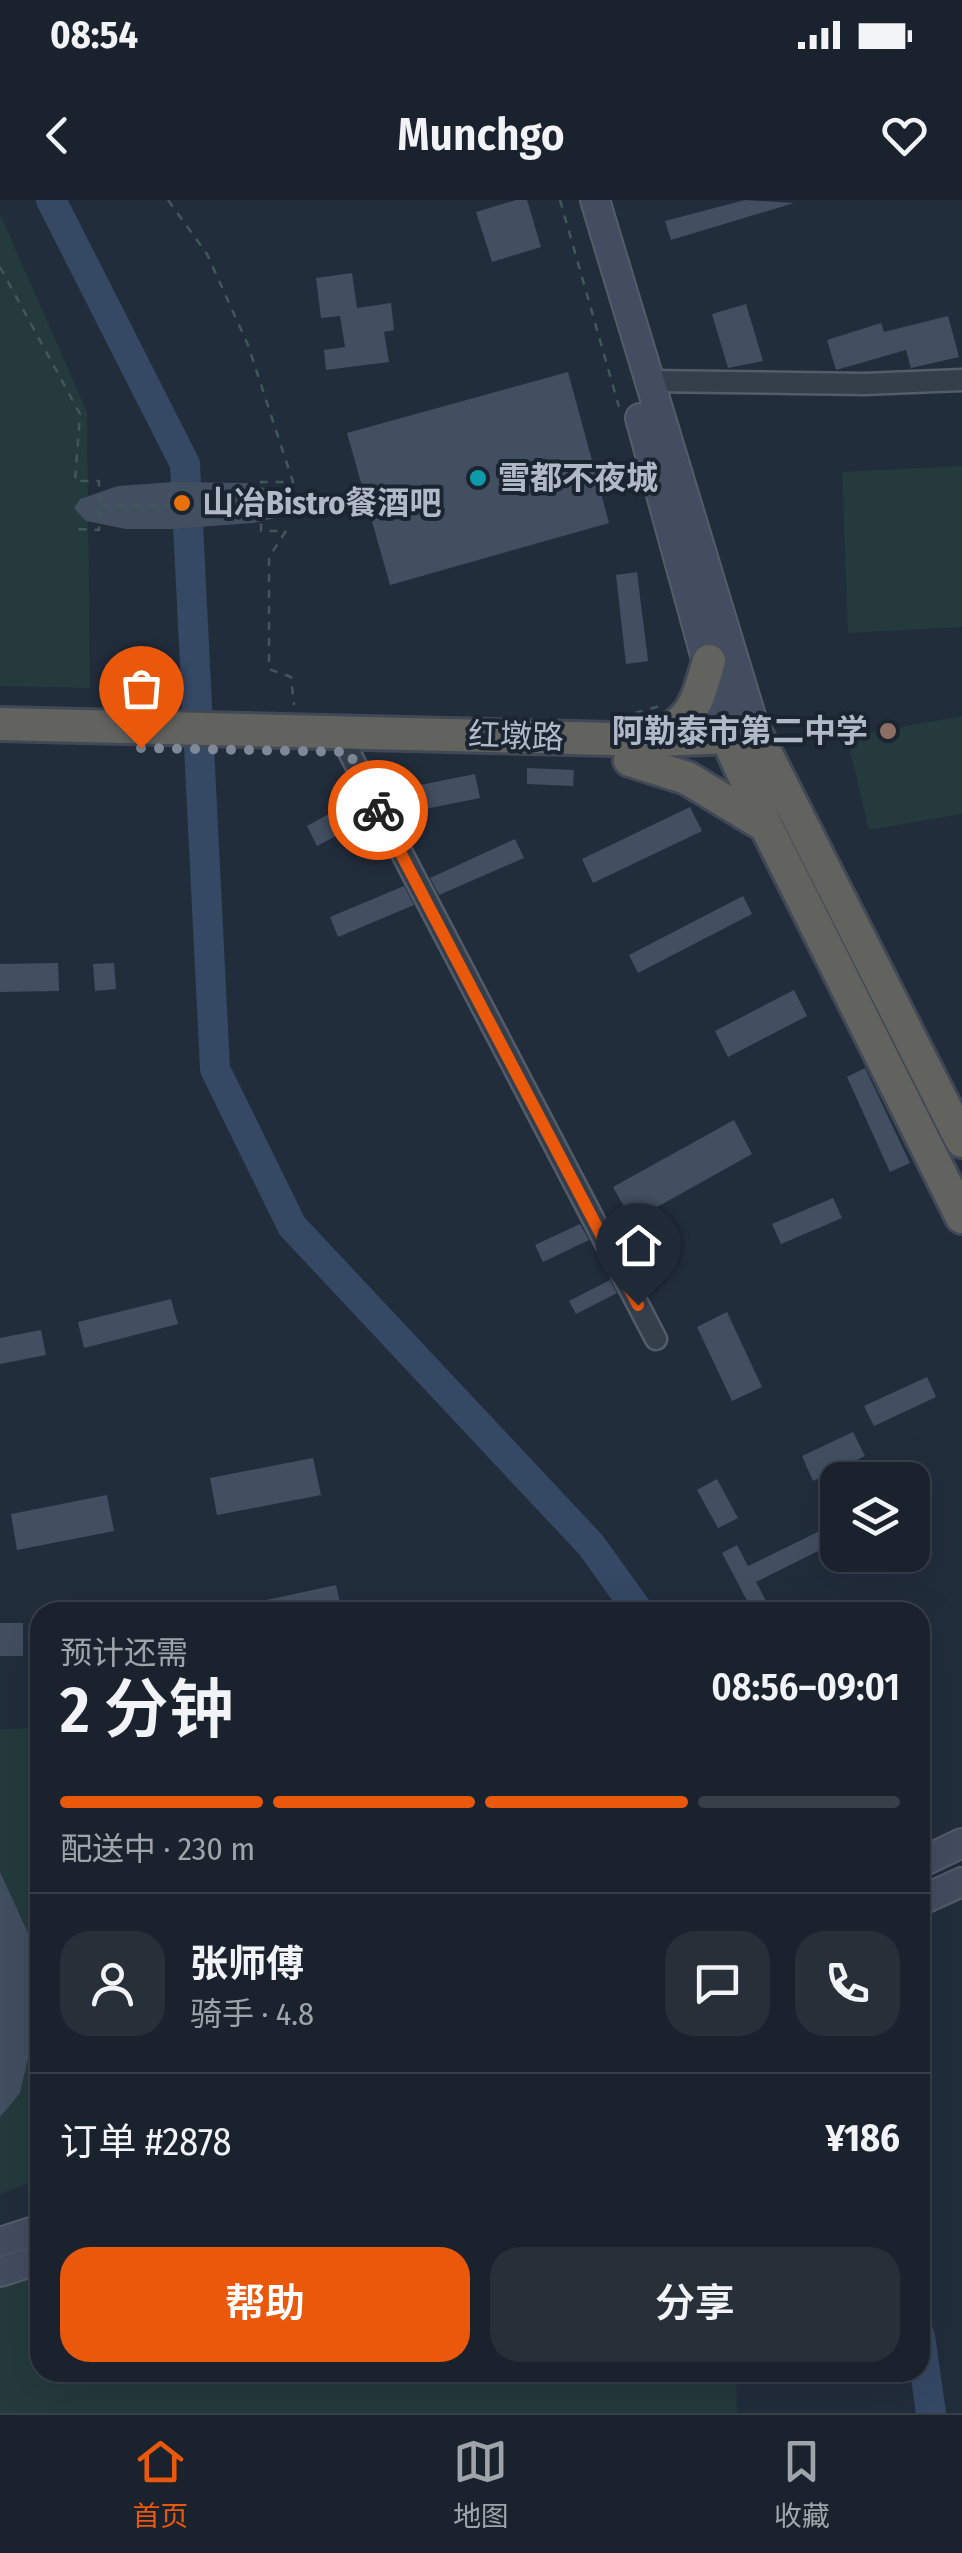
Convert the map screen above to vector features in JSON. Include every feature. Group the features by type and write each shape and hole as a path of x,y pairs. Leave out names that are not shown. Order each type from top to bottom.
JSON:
{"highway":[{"path":"709,660 696,706 685,723 642,750 766,826"},
{"name":"红墩路","path":"0,724 97,737"},
{"name":"红墩路","path":"0,747 97,737 642,750"},
{"name":"红墩路","path":"256,739 349,752 747,747"},
{"path":"747,747 766,826 962,1216"},
{"path":"747,747 962,1141"}],"main road":[{"path":"577,200 709,660 747,747"},
{"path":"595,200 747,747"},
{"path":"930,1859 962,1843"},
{"path":"930,1896 962,1882"},
{"path":"0,2242 30,2232"},
{"path":"0,2272 30,2262"}],"street":[{"path":"648,381 962,380"},
{"path":"349,752 656,1339"}],"path":[{"path":"168,200 207,254 248,345 293,482 262,482 262,531 286,531 269,557 270,669 291,677 294,712"},
{"path":"560,200 619,406"},
{"path":"0,267 80,414 75,481 99,481 99,530 76,530"},
{"path":"99,506 262,506"},
{"path":"624,714 643,713 669,702"}],"green space":[{"path":"0,214 87,412 90,688 0,686"},
{"path":"962,466 962,627 848,633 842,472"},
{"path":"962,716 962,814 869,830 847,737"},
{"path":"30,1728 30,2183 0,2194 0,1729"},
{"path":"30,2276 30,2382 736,2382 737,2413 0,2413 0,2288"}],"building":[{"path":"527,200 541,247 492,262 476,212"},
{"path":"745,200 794,203 671,240 665,221"},
{"path":"352,273 357,308 391,303 394,330 384,332 389,362 326,370 324,350 345,347 340,316 321,318 316,278"},
{"path":"746,304 763,361 728,368 712,314"},
{"path":"948,316 959,357 911,368 906,350 836,370 827,340 881,323 884,332"},
{"name":"雪都不夜城","path":"568,372 609,523 390,585 347,433"},
{"name":"山冶Bistro餐酒吧","path":"246,483 283,493 287,507 279,517 253,523 171,529 126,529 86,521 74,508 80,499 118,486"},
{"path":"637,572 648,661 626,664 616,575"},
{"path":"527,768 574,770 573,786 527,784"},
{"path":"475,774 480,798 415,811 410,787"},
{"path":"358,798 368,819 317,846 307,826"},
{"path":"690,807 702,831 593,883 582,859"},
{"path":"515,839 524,858 439,895 430,878"},
{"path":"404,886 414,905 338,937 330,917"},
{"path":"743,896 752,914 638,973 629,955"},
{"path":"58,963 59,991 0,992 0,964"},
{"path":"114,963 116,989 95,991 93,964"},
{"path":"794,990 807,1016 728,1057 715,1031"},
{"path":"865,1068 910,1163 890,1172 847,1077"},
{"path":"734,1120 752,1154 632,1221 613,1187"},
{"path":"833,1198 842,1218 781,1244 772,1224"},
{"path":"580,1224 589,1240 543,1262 535,1245"},
{"path":"610,1280 617,1293 576,1314 569,1301"},
{"path":"171,1299 178,1324 84,1348 78,1322"},
{"path":"727,1312 762,1387 732,1401 697,1327"},
{"path":"41,1330 46,1355 0,1364 0,1338"},
{"path":"927,1377 936,1397 874,1426 864,1406"},
{"path":"853,1432 865,1456 853,1462 820,1462 820,1478 813,1481 802,1456"},
{"path":"313,1458 321,1495 217,1515 210,1478"},
{"path":"717,1479 738,1518 718,1528 697,1490"},
{"path":"107,1495 114,1531 17,1550 11,1514"},
{"path":"820,1531 820,1550 756,1582 767,1602 748,1602 722,1553 737,1545 748,1566"},
{"path":"336,1585 340,1602 257,1602"},
{"path":"0,1623 23,1623 23,1656 0,1656"},
{"path":"0,1872 30,1937 30,2049 20,2093 0,2117"}],"waterway":[{"path":"51,200 185,464 215,1069 292,1226 591,1545 632,1602"},
{"path":"927,2382 931,2413"}],"way so far":[{"path":"141,748 349,752 378,810"}],"place":[{"name":"雪都不夜城","path":"478,478"},
{"name":"山冶Bistro餐酒吧","path":"182,503"},
{"name":"阿勒泰市第二中学","path":"888,731"}],"route":[{"path":"378,810 638,1305"}]}
